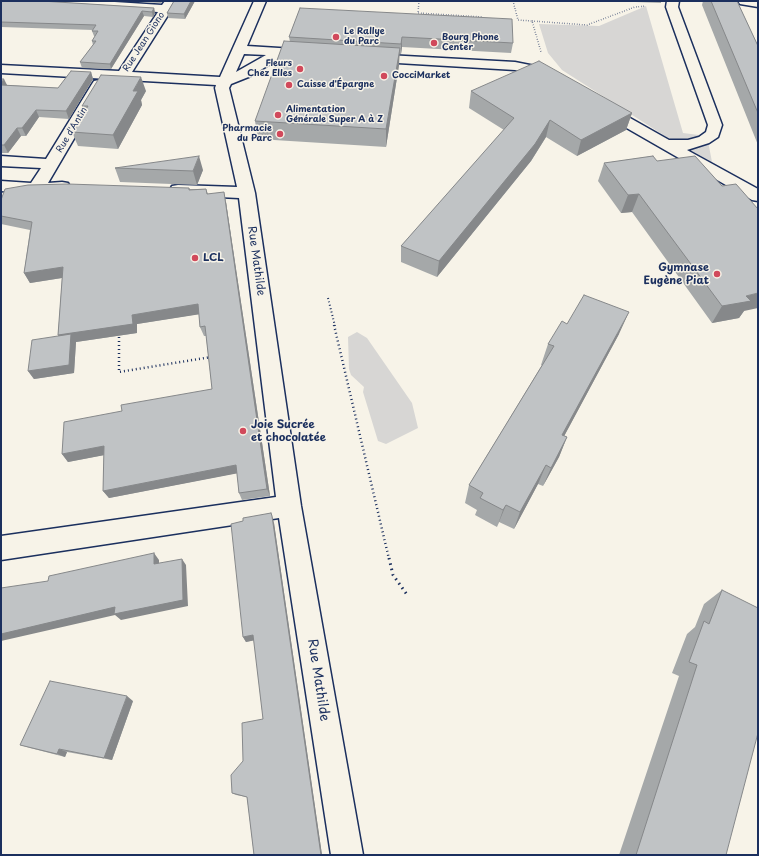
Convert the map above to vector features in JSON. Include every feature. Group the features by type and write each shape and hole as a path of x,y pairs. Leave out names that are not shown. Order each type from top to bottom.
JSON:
{"street":[{"name":"Rue Jean Giono","path":"44,1 168,5"},
{"path":"225,81 260,1"},
{"path":"666,144 689,145 704,140 712,134 715,125 672,7 673,1"},
{"path":"733,1 742,16"},
{"path":"744,1 758,3"},
{"name":"Rue Jean Giono","path":"123,75 168,5"},
{"path":"239,50 324,55"},
{"path":"1,69 225,81 246,73 280,52"},
{"path":"354,57 515,66 535,70 563,86"},
{"name":"Rue d'Antin","path":"1,161 51,164 106,74"},
{"name":"Rue Mathilde","path":"225,81 222,88 247,193 289,506 347,855"},
{"path":"590,101 758,196"},
{"path":"36,189 51,164"},
{"path":"1,186 36,189 81,187"},
{"path":"160,190 247,193"},
{"path":"1,548 289,506"}],"path":[{"path":"419,1 418,13 487,18"},
{"path":"513,1 518,20 587,25 635,8 646,6"},
{"path":"532,21 542,53"},
{"path":"328,298 393,575 408,596"},
{"path":"119,328 119,372 213,356"}],"shaded area":[{"path":"646,6 683,133 707,136 712,162 668,138 562,70 548,53 539,24 599,26"},
{"path":"357,332 367,338 412,403 418,428 386,444 378,441 363,392 364,387 351,375 349,369 348,337"}],"building":[{"path":"1,1 41,1 154,8 152,12 142,11 110,64 80,62 96,41 92,41 98,31 92,31 96,25 1,22"},
{"path":"174,1 191,1 184,14 167,13"},
{"path":"711,1 737,1 758,46 758,113"},
{"path":"300,8 512,19 513,43 402,37 401,44 289,37"},
{"path":"284,41 400,48 386,129 255,121"},
{"path":"539,61 632,113 581,140 550,120 535,144 439,261 401,246 514,118 471,91"},
{"path":"71,71 91,72 66,111 36,110 22,128 17,128 4,145 1,145 1,85 58,88"},
{"path":"101,75 141,77 133,91 138,91 113,135 72,132 88,106 82,106"},
{"path":"199,156 193,171 115,168"},
{"name":"Gymnase Eugène Piat","path":"653,156 657,161 695,156 722,186 736,184 758,209 758,293 746,296 751,301 722,306 639,194 628,195 604,163"},
{"path":"68,184 189,188 189,190 206,189 207,194 224,192 267,489 239,493 236,465 103,491 104,446 62,454 64,422 122,411 121,405 212,389 205,326 200,327 198,304 132,315 133,324 58,335 63,267 24,273 32,222 1,216 1,200 5,189 28,185"},
{"path":"584,295 629,312 562,435 567,437 551,468 546,465 520,512 506,505 503,510 480,498 483,493 469,485 554,346 548,344 562,321 567,324"},
{"path":"71,334 69,365 28,371 32,340"},
{"path":"271,513 321,855 254,855 247,797 232,793 231,775 243,761 242,723 263,719 253,635 243,637 231,524 243,521 243,518"},
{"path":"154,553 154,564 182,559 183,600 114,614 115,607 1,634 1,588 48,581 49,576"},
{"path":"722,590 758,608 758,733 726,855 636,855 697,665 689,662 704,621 709,624"},
{"path":"50,681 127,696 104,758 59,749 57,754 20,745"}],"place":[{"name":"Le Rallye du Parc","path":"336,37"},
{"name":"Bourg Phone Center","path":"434,43"},
{"name":"Fleurs Chez Elles","path":"300,69"},
{"name":"CocciMarket","path":"384,76"},
{"name":"Caisse d'Épargne","path":"289,85"},
{"name":"Alimentation Générale Super A à Z","path":"278,115"},
{"name":"Pharmacie du Parc","path":"280,134"},
{"name":"LCL","path":"195,258"},
{"name":"Gymnase Eugène Piat","path":"717,274"},
{"name":"Joie Sucrée et chocolatée","path":"243,431"}]}
